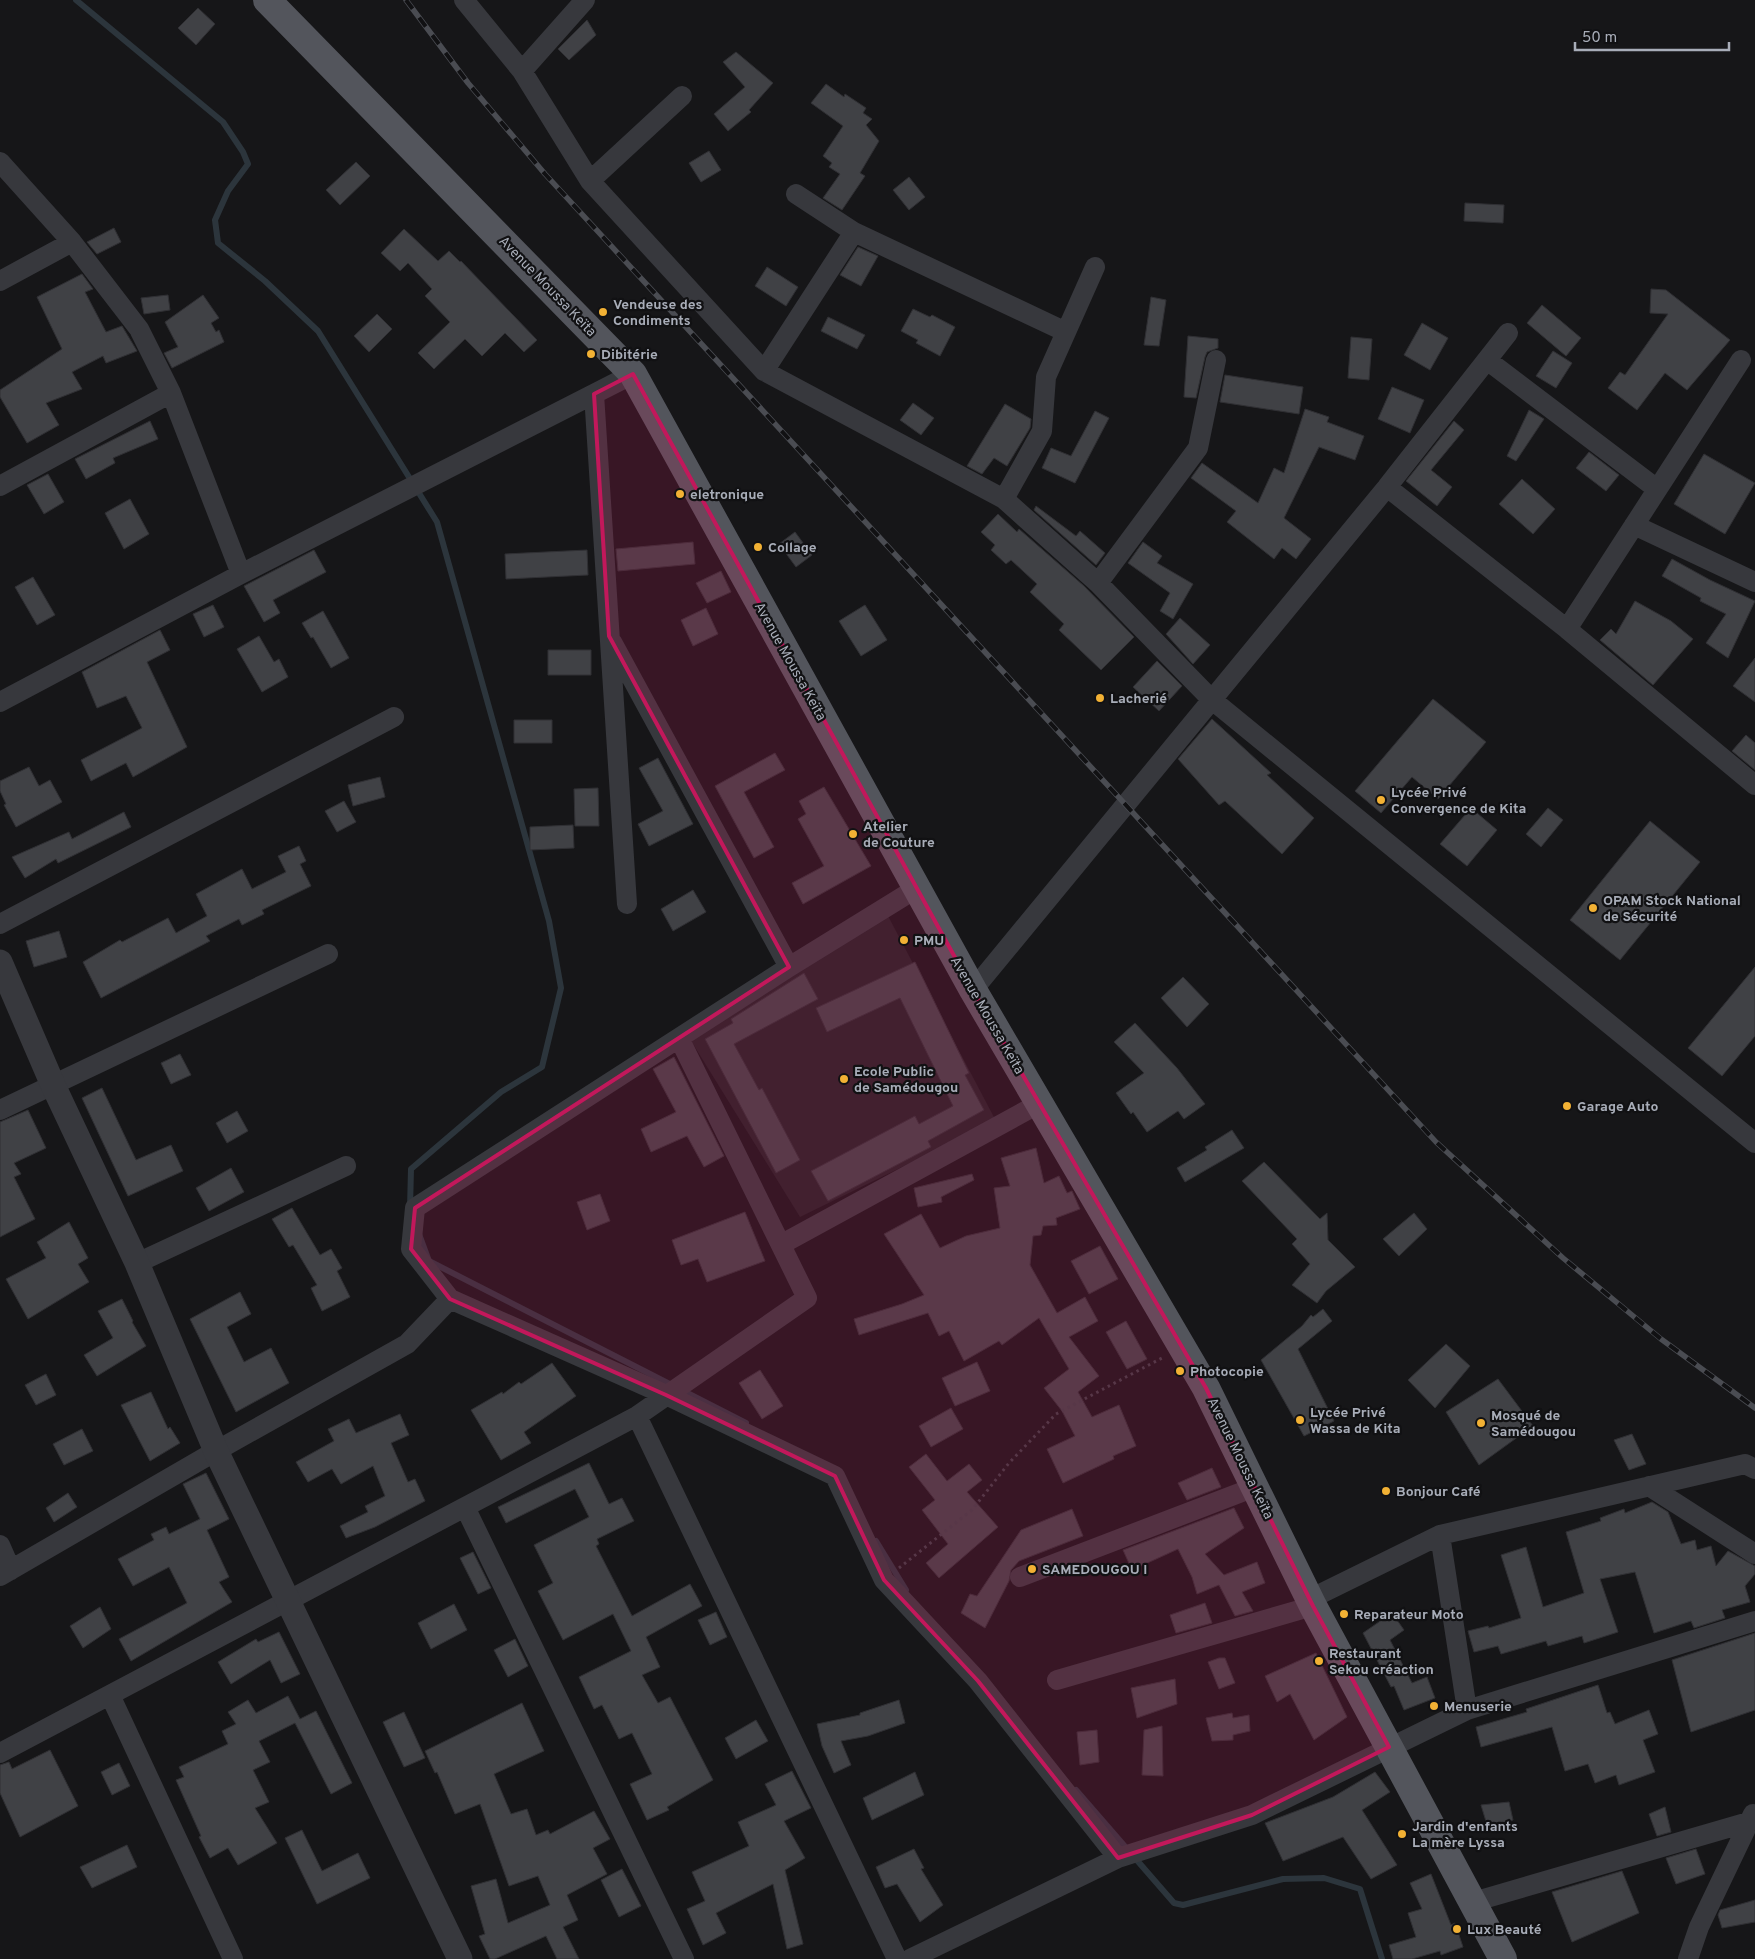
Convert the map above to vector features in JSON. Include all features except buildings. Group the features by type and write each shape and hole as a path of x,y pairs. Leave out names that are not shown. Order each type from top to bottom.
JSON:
{"main road":[{"name":"Avenue Moussa Keïta","path":"267,0 633,374 973,990 1206,1388 1312,1602 1503,1959"}],"street":[{"path":"464,0 522,71 590,181 764,371 1004,499 1098,583 1212,699 1755,1143"},
{"path":"522,71 586,0"},
{"path":"590,181 682,96"},
{"path":"0,162 72,242 139,329 172,393 241,574"},
{"path":"796,194 854,232 1066,332"},
{"path":"764,371 854,232"},
{"path":"0,281 72,242"},
{"path":"1004,499 1042,430 1046,377 1095,267"},
{"path":"973,990 1387,487 1508,334"},
{"path":"1098,583 1198,448 1216,360"},
{"path":"1487,360 1657,490"},
{"path":"1567,629 1741,360"},
{"path":"0,702 376,504 633,374"},
{"path":"0,486 172,393"},
{"path":"594,394 626,904"},
{"path":"1387,487 1567,629 1755,785"},
{"path":"1634,524 1755,582"},
{"path":"609,636 790,967"},
{"path":"0,924 394,717"},
{"path":"917,888 790,967 414,1208 411,1249 450,1299 666,1395 835,1476 884,1580 978,1681 1118,1858"},
{"path":"0,1110 328,954"},
{"path":"0,962 53,1085 137,1263 216,1451 460,1959"},
{"path":"0,1752 637,1416 807,1298 679,1038"},
{"path":"782,1244 1040,1103"},
{"path":"137,1263 346,1166"},
{"path":"0,1545 5,1573 216,1451 407,1344 450,1299"},
{"path":"637,1416 897,1959"},
{"path":"1057,1680 1312,1602 1440,1535 1745,1464 1755,1469"},
{"path":"1649,1486 1755,1554"},
{"path":"1020,1577 1254,1487"},
{"path":"465,1507 684,1959"},
{"path":"1440,1535 1466,1710"},
{"path":"910,1959 1118,1858 1252,1815 1466,1710 1755,1622"},
{"path":"110,1695 233,1959"},
{"path":"1472,1902 1753,1817"},
{"path":"1688,1959 1699,1927 1753,1817"}],"path":[{"path":"884,1580 972,1510 1009,1463 1056,1414 1183,1347"}],"highlighted area":[{"path":"633,374 973,990 1206,1388 1313,1606 1389,1747 1252,1815 1118,1858 978,1681 884,1580 835,1476 666,1395 450,1299 411,1249 415,1208 789,967 609,636 594,394"}],"shaded area":[{"name":"Ecole Public de Samédougou","path":"887,914 996,1121 800,1217 688,1036"}],"waterway":[{"path":"76,0 223,122 243,152 248,164 228,191 215,220 218,243 265,281 318,331 437,522 549,921 561,988 542,1067 501,1092 411,1169 410,1208"},
{"path":"419,1234 429,1261 746,1423"},
{"path":"876,1541 906,1590"},
{"path":"1076,1790 1174,1903 1183,1905 1283,1879 1324,1878 1360,1889 1382,1959"}],"railway":[{"path":"406,0 468,83 545,174 1436,1142 1563,1258 1661,1339 1755,1408"}],"place":[{"name":"Vendeuse des Condiments","path":"603,312"},
{"name":"Dibitérie","path":"591,354"},
{"name":"eletronique","path":"680,494"},
{"name":"Collage","path":"758,547"},
{"name":"Lacherié","path":"1100,698"},
{"name":"Lycée Privé Convergence de Kita","path":"1381,800"},
{"name":"Atelier de Couture","path":"853,834"},
{"name":"OPAM Stock National de Sécurité","path":"1593,908"},
{"name":"PMU","path":"904,940"},
{"name":"Ecole Public de Samédougou","path":"844,1079"},
{"name":"Garage Auto","path":"1567,1106"},
{"name":"Photocopie","path":"1180,1371"},
{"name":"Lycée Privé Wassa de Kita","path":"1300,1420"},
{"name":"Mosqué de Samédougou","path":"1481,1423"},
{"name":"Bonjour Café","path":"1386,1491"},
{"name":"SAMEDOUGOU I","path":"1032,1569"},
{"name":"Reparateur Moto","path":"1344,1614"},
{"name":"Restaurant Sekou créaction","path":"1319,1661"},
{"name":"Menuserie","path":"1434,1706"},
{"name":"Jardin d'enfants La mère Lyssa","path":"1402,1834"},
{"name":"Lux Beauté","path":"1457,1929"}]}
